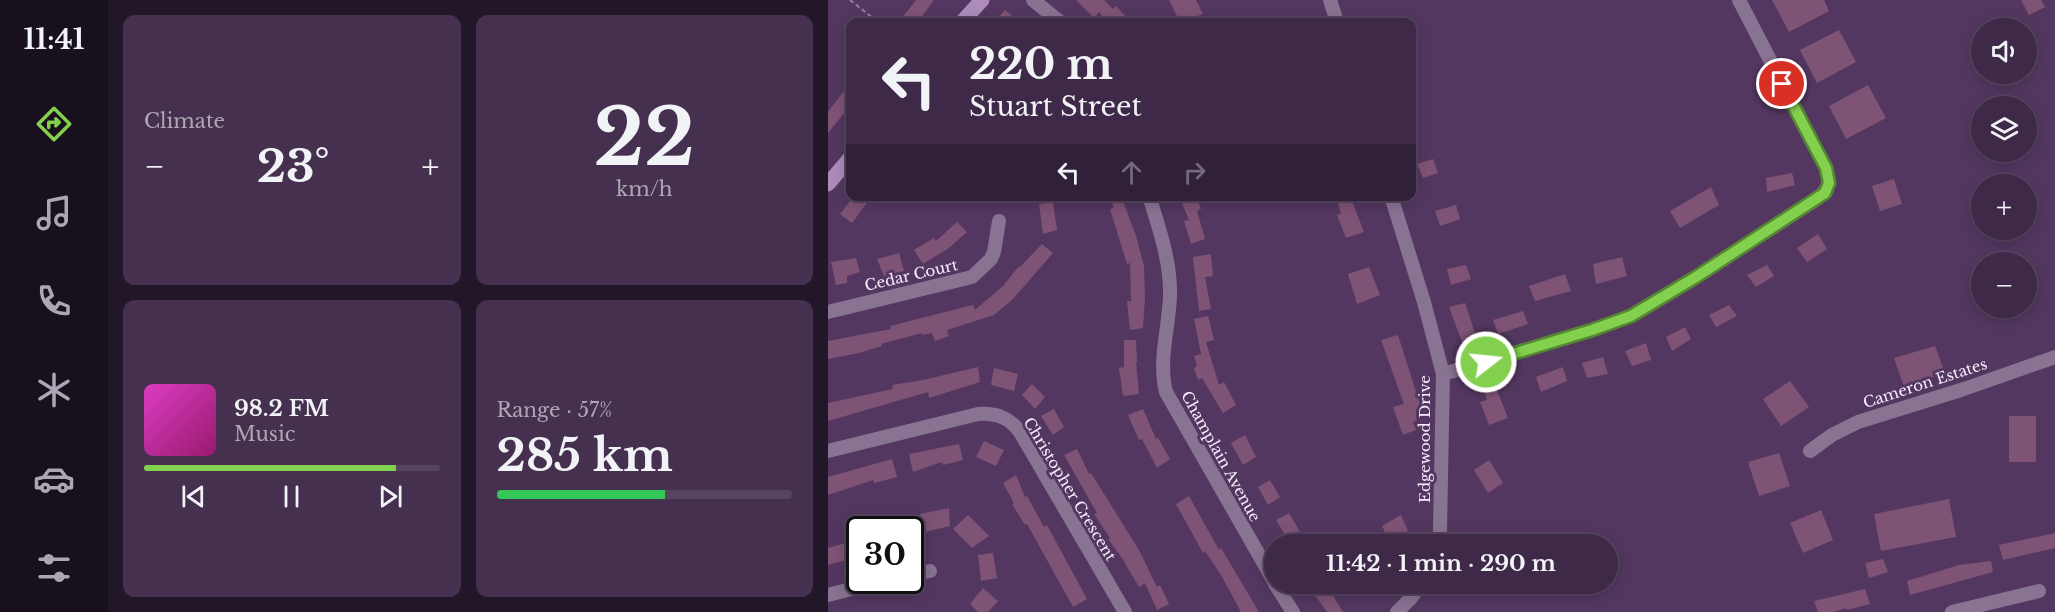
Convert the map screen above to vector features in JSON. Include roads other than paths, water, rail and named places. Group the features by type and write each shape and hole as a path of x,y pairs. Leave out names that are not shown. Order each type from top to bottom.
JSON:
{"street":[{"path":"966,18 982,0"},
{"path":"1033,0 1055,18"},
{"path":"1330,0 1336,18"},
{"path":"1443,374 1518,353 1631,316 1819,198 1827,189 1826,168 1739,0"},
{"path":"828,184 846,163"},
{"name":"Champlain Avenue","path":"1150,201 1169,271 1170,305 1162,369 1166,392 1264,564"},
{"name":"Edgewood Drive","path":"1393,201 1424,302 1443,374 1440,534"},
{"name":"Cedar Court","path":"828,312 972,277 991,259 999,220"},
{"name":"Cameron Estates","path":"1810,451 1832,435 1858,422 1964,389 2055,357"},
{"name":"Christopher Crescent","path":"828,451 978,414 996,414 1005,417 1020,432 1125,612"},
{"path":"924,572 930,571"},
{"path":"828,595 846,590"},
{"path":"1952,612 2039,591"},
{"name":"Champlain Avenue","path":"1282,594 1293,612"},
{"path":"1397,612 1415,594"}]}
